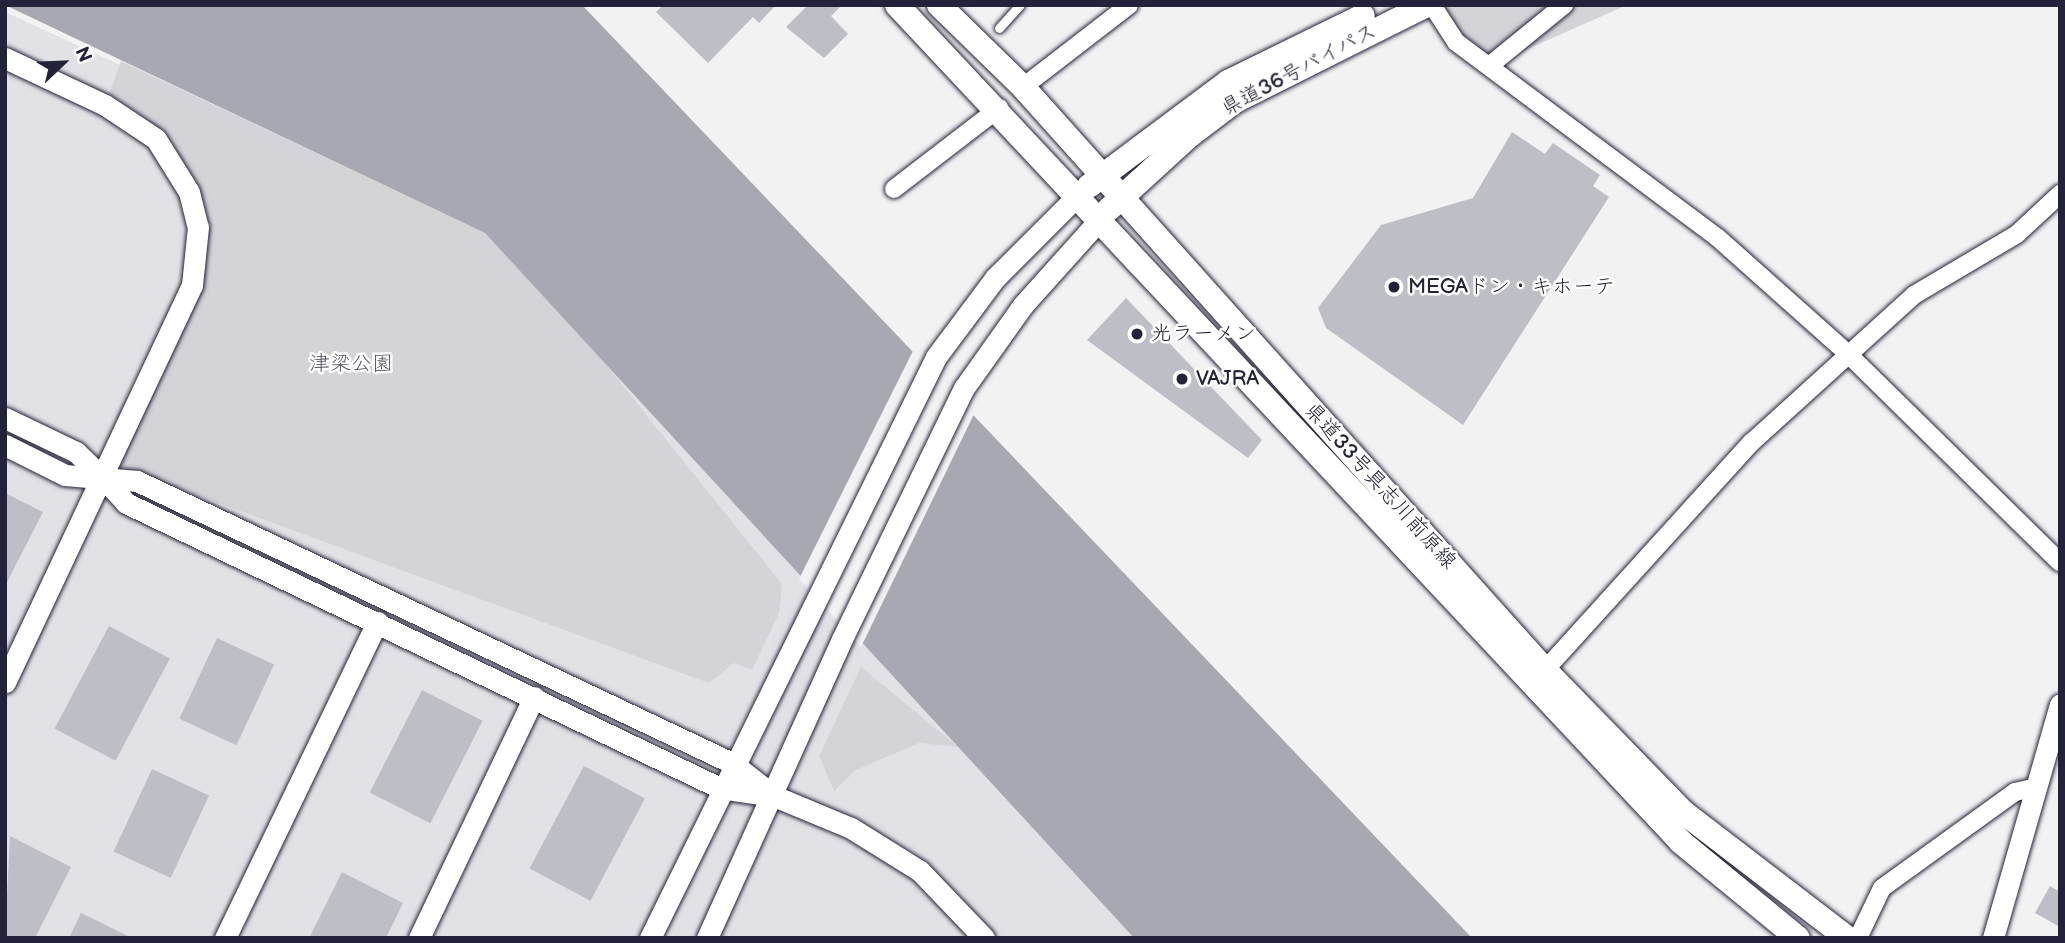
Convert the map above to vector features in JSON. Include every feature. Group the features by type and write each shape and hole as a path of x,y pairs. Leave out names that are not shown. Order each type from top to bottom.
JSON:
{"main road":[{"name":"県道33号具志川前原線","path":"897,5 999,108 1531,685 1727,883 1798,938"},
{"name":"県道33号具志川前原線","path":"939,5 1023,87 1545,670 1683,812 1847,938"},
{"path":"1079,194 1228,82 1390,5"},
{"name":"県道36号バイパス","path":"1122,198 1210,118 1279,76 1427,5"},
{"path":"1101,218 1122,198"},
{"path":"1727,883 1779,938"}],"street":[{"path":"1023,87 1129,5"},
{"path":"1432,5 1446,32 1718,238 1847,354 2060,562"},
{"path":"1489,66 1564,5"},
{"path":"5,58 105,104 156,139 180,173 198,227 191,285 103,478 5,682"},
{"path":"894,188 999,108"},
{"path":"650,938 732,763 813,608 936,357 995,278 1079,194"},
{"path":"1545,670 1752,442 1847,354 1914,295 2017,234 2060,194"},
{"path":"707,938 774,796 842,639 964,388 1023,305 1101,218"},
{"path":"5,418 76,452 126,503 720,788 774,796"},
{"path":"5,445 65,475 136,481 732,763 774,796 889,850 920,871 982,937"},
{"path":"225,938 377,622"},
{"path":"419,938 534,697"},
{"path":"1993,938 2032,788 2060,704"},
{"path":"1858,938 1882,888 2015,792 2032,788"}],"lane":[{"path":"999,28 1020,5"}],"shaded area":[{"path":"5,5 582,5 1472,938 1134,938 485,233"},
{"path":"5,12 485,233 1134,938 5,938"}],"green space":[{"path":"1420,5 1627,5 1489,66"},
{"name":"津梁公園","path":"121,61 485,233 604,362 782,584 779,613 752,670 734,663 709,683 110,463 197,257 176,164 105,105"},
{"path":"861,667 958,747 919,743 856,770 834,791 819,756"}],"pier":[{"path":"915,347 976,410 861,647 799,579"}],"building":[{"path":"663,5 776,5 759,23 753,17 708,63 656,12"},
{"path":"808,5 842,5 831,16 848,34 824,58 786,27"},
{"path":"1512,132 1545,154 1553,143 1600,175 1593,186 1609,197 1463,425 1326,328 1318,308 1381,225 1473,198"},
{"path":"1126,298 1262,440 1248,458 1087,340"},
{"path":"5,493 43,512 5,586"},
{"path":"109,626 170,658 115,761 55,728"},
{"path":"217,638 274,665 236,745 179,719"},
{"path":"422,690 483,721 430,823 370,792"},
{"path":"584,766 645,798 590,901 530,868"},
{"path":"152,769 209,796 171,878 114,851"},
{"path":"10,836 71,867 35,938 5,938"},
{"path":"342,872 403,903 386,938 309,938"},
{"path":"2050,886 2060,892 2060,927 2035,913"},
{"path":"81,913 132,938 69,938"}],"place":[{"name":"MEGAドン・キホーテ","path":"1394,287"},
{"name":"光ラーメン","path":"1137,334"},
{"name":"VAJRA","path":"1182,379"}]}
